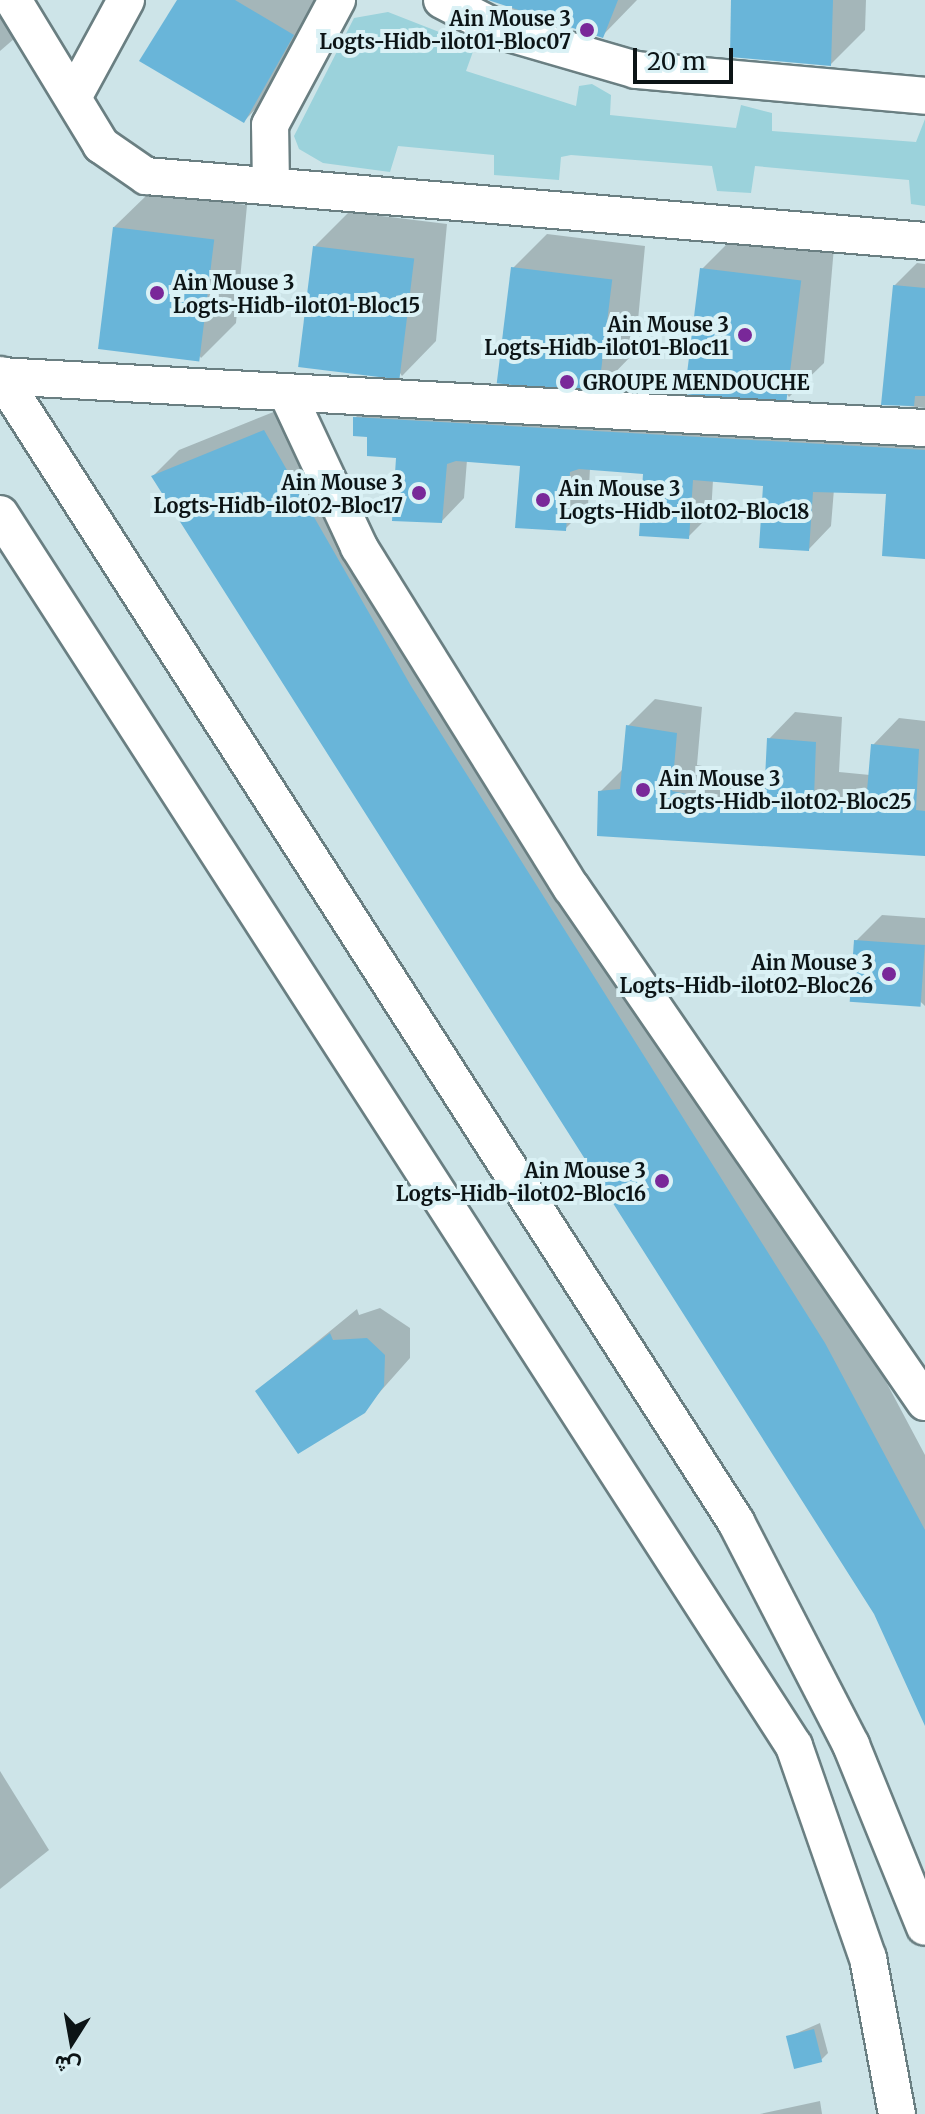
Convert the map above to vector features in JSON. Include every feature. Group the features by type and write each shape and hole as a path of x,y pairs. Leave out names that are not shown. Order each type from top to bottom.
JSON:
{"street":[{"path":"13,0 75,94 101,145 146,176 925,241"},
{"path":"75,94 126,0"},
{"path":"271,186 270,125 337,0"},
{"path":"442,0 502,31 636,70 925,96"},
{"path":"0,376 925,428"},
{"path":"0,376 736,1522 851,1745 925,1927"},
{"path":"287,393 359,547 571,887 925,1402"},
{"path":"0,514 794,1746 868,1958 897,2114"}],"shaded area":[{"path":"388,12 475,46 466,71 576,106 579,86 592,84 611,95 610,115 736,128 741,105 772,113 772,131 916,142 925,119 925,206 911,204 909,180 755,166 751,193 717,191 712,166 571,155 561,157 559,180 494,175 494,155 398,146 390,172 323,163 299,149 294,136 354,18"}],"building":[{"path":"177,0 235,0 294,35 244,123 139,61"},
{"name":"Ain Mouse 3 Logts-Hidb-ilot01-Bloc07","path":"488,0 618,0 603,38"},
{"path":"731,0 833,0 831,66 730,57"},
{"name":"Ain Mouse 3 Logts-Hidb-ilot01-Bloc15","path":"113,227 214,239 199,362 98,349"},
{"path":"313,246 414,258 399,380 298,367"},
{"path":"511,267 612,279 598,396 497,383"},
{"name":"Ain Mouse 3 Logts-Hidb-ilot01-Bloc11","path":"700,268 801,280 786,406 685,394"},
{"path":"893,285 925,288 925,396 915,396 914,406 881,405"},
{"path":"353,417 925,450 925,559 882,556 886,494 813,492 809,551 759,548 763,486 693,480 689,539 639,536 643,474 579,469 570,472 566,531 515,528 520,466 456,461 447,464 442,523 392,521 396,458 367,456 367,437 353,436"},
{"name":"Ain Mouse 3 Logts-Hidb-ilot02-Bloc16","path":"264,430 411,686 825,1343 925,1530 925,1726 874,1614 151,476"},
{"name":"Ain Mouse 3 Logts-Hidb-ilot02-Bloc25","path":"626,725 677,733 672,791 701,797 764,799 767,738 816,742 814,798 866,803 871,744 919,749 916,810 925,811 925,856 597,836 598,791 620,789"},
{"name":"Ain Mouse 3 Logts-Hidb-ilot02-Bloc26","path":"854,940 925,945 921,1007 850,1002"},
{"path":"330,1333 333,1340 367,1338 385,1355 384,1386 365,1413 298,1454 255,1391"},
{"path":"814,2029 822,2062 794,2069 786,2036"}],"place":[{"name":"Ain Mouse 3 Logts-Hidb-ilot01-Bloc07","path":"587,30"},
{"name":"Ain Mouse 3 Logts-Hidb-ilot01-Bloc15","path":"157,293"},
{"name":"Ain Mouse 3 Logts-Hidb-ilot01-Bloc11","path":"745,335"},
{"name":"GROUPE MENDOUCHE","path":"567,382"},
{"name":"Ain Mouse 3 Logts-Hidb-ilot02-Bloc17","path":"419,493"},
{"name":"Ain Mouse 3 Logts-Hidb-ilot02-Bloc18","path":"543,500"},
{"name":"Ain Mouse 3 Logts-Hidb-ilot02-Bloc25","path":"643,790"},
{"name":"Ain Mouse 3 Logts-Hidb-ilot02-Bloc26","path":"889,974"},
{"name":"Ain Mouse 3 Logts-Hidb-ilot02-Bloc16","path":"662,1181"}]}
